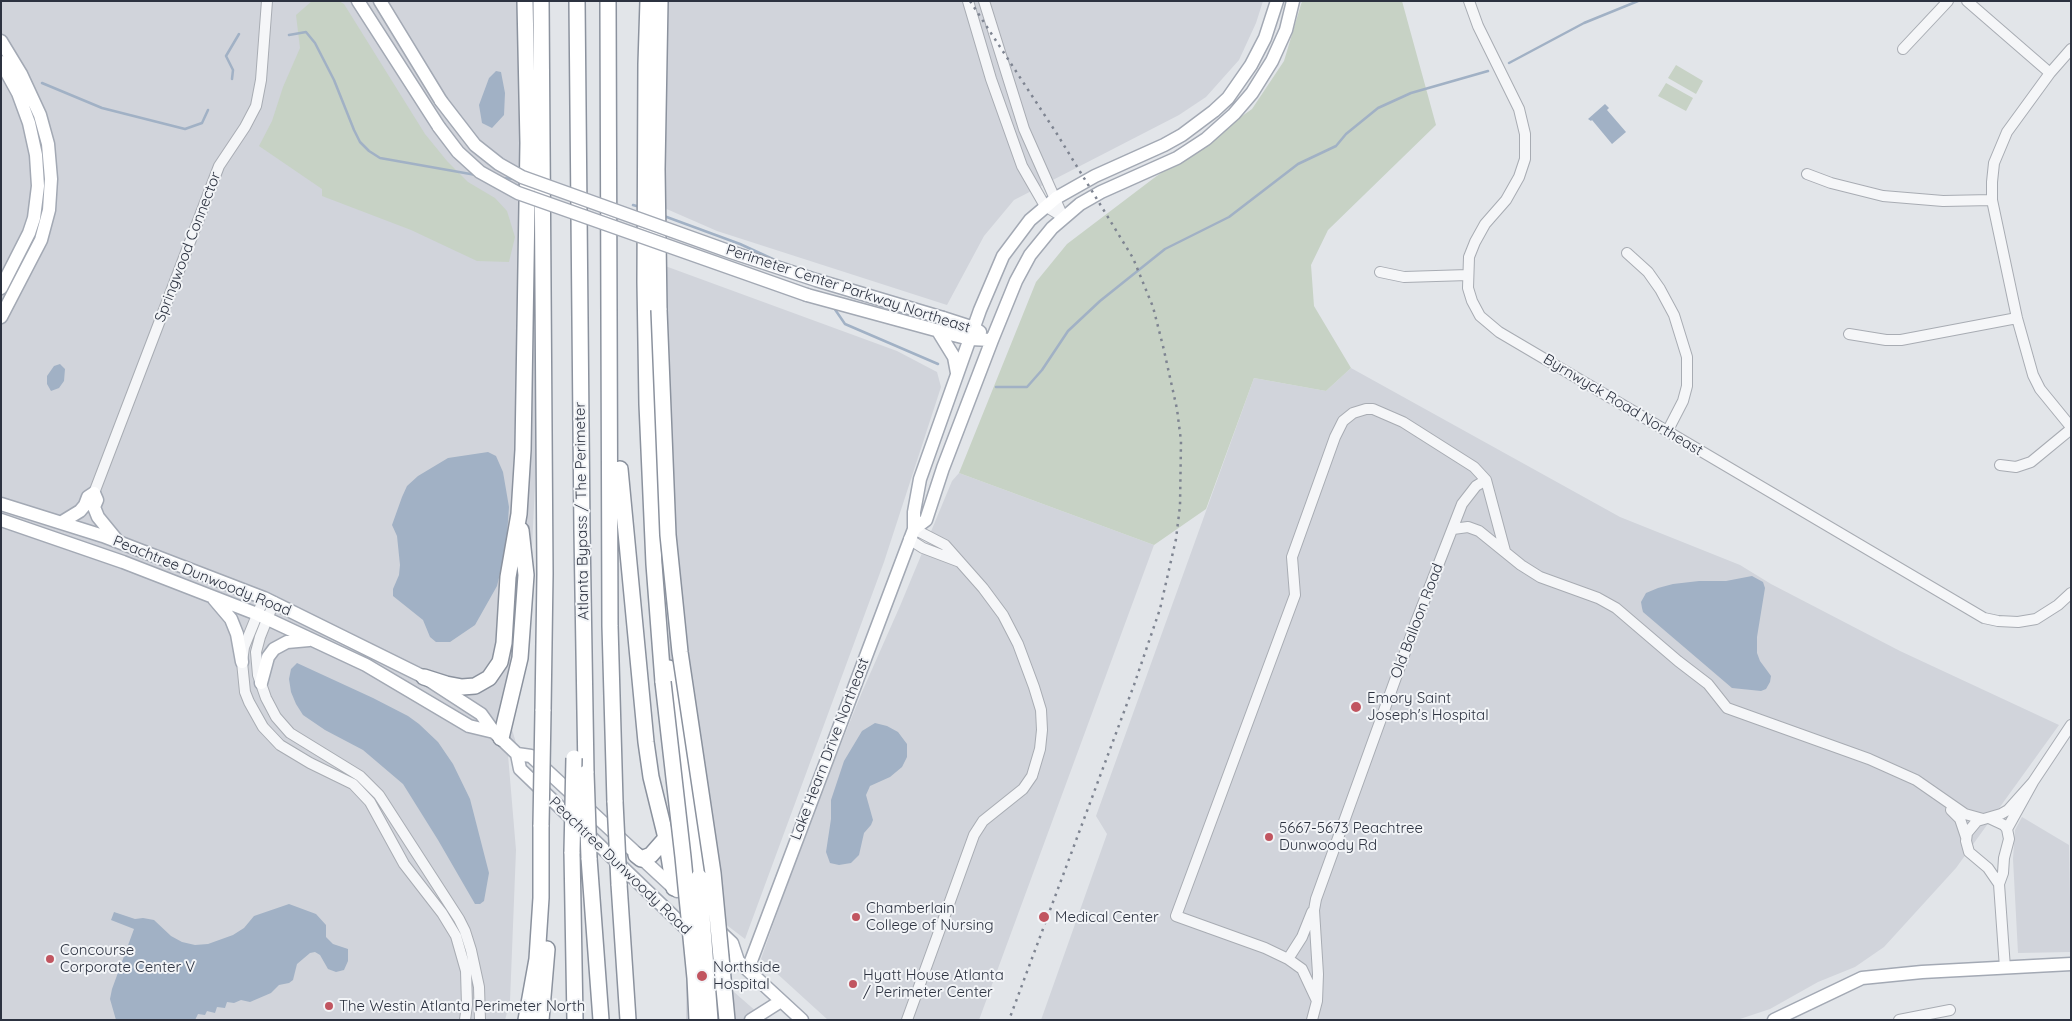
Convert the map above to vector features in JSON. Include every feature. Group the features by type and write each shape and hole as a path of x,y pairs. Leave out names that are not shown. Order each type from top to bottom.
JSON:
{"highway":[{"path":"424,677 462,687 475,686 489,678 500,662 504,643 508,577 519,514 522,450 528,143 525,1"},
{"path":"526,1020 537,959 541,898 545,564 541,1"},
{"path":"542,30 546,1"},
{"name":"Atlanta Bypass / The Perimeter","path":"577,1 581,521 586,773 601,1020"},
{"name":"Atlanta Bypass / The Perimeter","path":"608,1 611,427 610,669 619,884 628,1020"},
{"path":"642,1 642,45 646,64"},
{"path":"648,1 645,282 654,564 663,682 683,857 695,978 697,1020"},
{"path":"660,1 657,149 659,310 668,535 680,652 713,873 727,1020"},
{"path":"611,427 619,459 646,742 651,776 666,838 674,888"},
{"path":"650,470 669,672 699,877 710,1020"},
{"path":"497,735 520,658 526,575 519,514"},
{"path":"575,1020 572,852 574,758 585,718"},
{"path":"636,855 641,859 651,855 666,838"},
{"path":"541,898 547,951 541,1020"}],"main road":[{"name":"Perimeter Center Parkway Northeast","path":"358,1 439,127 458,152 480,172 518,193 807,295 938,331 972,333"},
{"name":"Perimeter Center Parkway Northeast","path":"380,1 442,101 475,145 498,164 522,177 731,252 943,318 972,333 992,340"},
{"name":"Lake Hearn Drive Northeast","path":"748,970 911,534 920,479 972,333 1003,256 1020,232 1045,206 1056,198 1095,176 1164,145 1182,135 1214,111 1232,93 1251,66 1266,38 1277,1"},
{"name":"Lake Hearn Drive Northeast","path":"911,534 926,520 943,468 992,340 1022,268 1038,244 1063,218 1101,192 1177,158 1206,139 1234,114 1252,93 1272,61 1286,30 1293,1"},
{"path":"1,41 26,82 40,114 48,144 51,179 49,210 41,240 1,317"},
{"path":"1,62 18,93 29,123 36,155 38,178 36,202 29,233 1,288"},
{"path":"938,331 954,357 958,374"},
{"path":"62,522 80,511 88,497 94,493 97,500 94,507 98,517 105,528 120,542"},
{"name":"Peachtree Dunwoody Road","path":"1,504 120,542 269,600 424,677 450,693 481,714 497,735 517,754 531,756 636,855 674,888 732,943 738,961 802,1020"},
{"name":"Peachtree Dunwoody Road","path":"1,520 123,562 262,616 366,665 469,726 497,735"},
{"path":"210,596 231,619 237,634 242,662"},
{"path":"261,684 268,656 274,649 287,642 312,640"},
{"name":"Peachtree Dunwoody Road","path":"517,754 520,770 627,874 721,962 738,961"},
{"path":"1774,1020 1795,1016 1862,978 1922,972 2071,964"},
{"path":"751,1020 781,1001"}],"street":[{"name":"Springwood Connector","path":"94,493 215,176 224,156 245,127 256,106 260,87 267,1"},
{"path":"968,1 1001,109 1022,166 1045,206 1063,218"},
{"path":"984,1 1024,129 1056,198 1063,218"},
{"name":"Byrnwyck Road Northeast","path":"1469,1 1478,26 1519,109 1525,134 1525,159 1519,177 1506,200 1485,224 1469,257 1468,288 1480,316 1498,332 1984,618 2018,622 2036,619 2058,605 2071,593"},
{"path":"1903,49 1948,1"},
{"path":"1967,1 2050,72"},
{"path":"2000,465 2016,467 2032,462 2071,428 2040,389 2033,375 2017,318 1992,200 1992,182 1994,163 1999,148 2015,118 2050,72 2071,49"},
{"path":"1807,174 1831,183 1884,196 1943,201 1992,200"},
{"path":"1627,253 1648,272 1660,289 1674,315 1687,357 1687,386 1683,401 1667,432"},
{"path":"1380,272 1404,277 1468,275"},
{"path":"1849,334 1886,340 1901,340 2017,318"},
{"path":"1317,1001 1302,969 1288,959 1265,948 1176,916 1295,595 1292,557 1335,437 1343,421 1348,416 1366,409 1373,409 1403,422 1474,467 1486,480 1505,551"},
{"name":"Old Balloon Road","path":"1312,1020 1317,1001 1318,974 1315,904 1416,622 1462,504 1476,486 1486,480"},
{"path":"1453,529 1468,527 1479,531 1521,565 1540,577 1598,598 1616,608 1708,684 1726,708 1869,759 1916,780 1965,814 2000,822 2007,829"},
{"path":"907,1020 974,835 983,821 1023,789 1032,776 1040,749 1042,730 1041,710 1018,644 1003,615 961,562 930,551 911,534"},
{"path":"269,600 244,647 242,662 245,692 263,728 280,745 310,763 353,784 362,792 379,817 404,864 450,925 462,953 466,971 467,1005 465,1020"},
{"path":"262,616 256,652 258,675 266,698 276,717 290,733 360,776 379,795 459,920 464,931 472,950 479,987 480,1020"},
{"path":"2005,968 1999,884 2008,844 2007,829 2033,782 2071,725"},
{"path":"1966,837 1973,825 2008,810 2033,782"},
{"path":"1938,796 1960,819 1969,852 1988,868 1999,884"},
{"path":"1288,959 1302,937 1315,904"},
{"path":"1899,1020 1950,1010"}],"shaded area":[{"path":"1,1 536,1 544,298 531,568 509,719 516,743 508,755 516,850 510,1001 505,1020 1,1020"},
{"path":"312,1 339,1 344,4 425,134 447,161 468,182 495,198 507,211 515,237 509,262 477,261 411,230 322,196 322,189 259,146 272,121 283,87 300,48 296,15"},
{"path":"648,1 1263,1 1256,23 1239,60 1206,97 1179,115 1014,200 984,236 947,305 717,231 646,200"},
{"path":"1302,1 1402,1 1436,125 1328,230 1311,265 1314,306 1351,368 1326,391 1254,378 1206,509 1154,545 959,473 1036,282 1067,244 1154,178 1252,109 1284,61"},
{"path":"1676,65 1703,81 1696,94 1668,78"},
{"path":"1666,83 1693,98 1686,111 1658,96"},
{"path":"657,263 897,351 937,372 941,387 884,562 745,939 691,898 670,666"},
{"path":"1351,368 1620,517 1740,565 1771,584 1900,651 2059,725 1956,868 1884,947 1855,967 1818,982 1770,1009 1737,1020 1041,1020 1107,834 1096,816 1254,378 1326,391"},
{"path":"959,473 1154,545 979,1020 828,1020 761,959 807,828 862,692 952,481"},
{"path":"2022,817 2069,845 2071,952 2018,953 2013,859 2015,830"},
{"name":"Northside Hospital","path":"686,945 705,961 734,992 766,1020 686,1020"}],"water":[{"path":"496,71 501,72 505,93 504,115 492,128 482,123 479,105 489,78"},
{"path":"1605,104 1609,108 1607,110 1626,132 1612,144 1592,120 1588,119"},
{"path":"60,364 65,369 64,381 59,388 51,391 47,384 47,376 54,366"},
{"path":"488,452 496,456 503,472 509,507 506,549 497,586 475,625 450,642 436,642 430,637 423,620 393,596 393,589 399,575 400,565 397,536 392,525 407,486 418,476 448,458"},
{"path":"1752,576 1763,582 1765,588 1757,637 1757,653 1760,661 1771,676 1766,689 1761,691 1732,688 1643,612 1641,602 1646,593 1673,584 1699,581 1726,581"},
{"path":"297,663 408,716 438,742 453,764 470,799 489,873 484,901 480,904 475,904 403,784 363,750 325,730 303,715 291,692 289,679 291,669"},
{"path":"875,723 887,726 898,732 907,744 907,757 902,767 890,777 870,786 866,795 873,820 864,833 859,855 851,863 839,865 830,863 826,852 831,819 831,800 844,761 862,731"},
{"path":"289,904 316,914 326,925 326,937 333,944 348,949 348,961 344,970 336,972 328,969 320,955 315,952 310,953 297,964 293,980 279,985 271,993 250,1002 241,1000 234,1003 227,1002 225,1008 217,1007 215,1013 207,1011 205,1015 198,1014 195,1020 116,1020 110,999 134,929 111,920 114,912 135,919 154,920 171,936 182,942 195,945 208,944 233,935 244,928 254,916"}],"waterway":[{"path":"1509,63 1584,23 1638,1"},
{"path":"289,35 306,32 315,43 334,80 354,130 360,142 369,151 380,158 476,175"},
{"path":"232,79 233,70 226,56 239,34"},
{"path":"996,387 1027,387 1042,370 1068,331 1100,301 1165,249 1229,217 1298,164 1336,146 1346,134 1378,108 1411,93 1488,71"},
{"path":"42,83 102,108 185,129 202,123 208,110"},
{"path":"501,178 516,179"},
{"path":"633,205 640,207"},
{"path":"664,216 740,244 777,261"},
{"path":"834,308 845,324 938,364"}],"railway":[{"path":"970,1 1057,134 1133,258 1153,307 1177,409 1181,441 1180,506 1176,539 1160,609 1134,685 1009,1020"}],"place":[{"name":"Emory Saint Joseph's Hospital","path":"1356,707"},
{"name":"5667-5673 Peachtree Dunwoody Rd","path":"1269,837"},
{"name":"Chamberlain College of Nursing","path":"856,917"},
{"name":"Medical Center","path":"1044,917"},
{"name":"Concourse Corporate Center V","path":"50,959"},
{"name":"Northside Hospital","path":"702,976"},
{"name":"Hyatt House Atlanta / Perimeter Center","path":"853,984"},
{"name":"The Westin Atlanta Perimeter North","path":"329,1006"}]}
